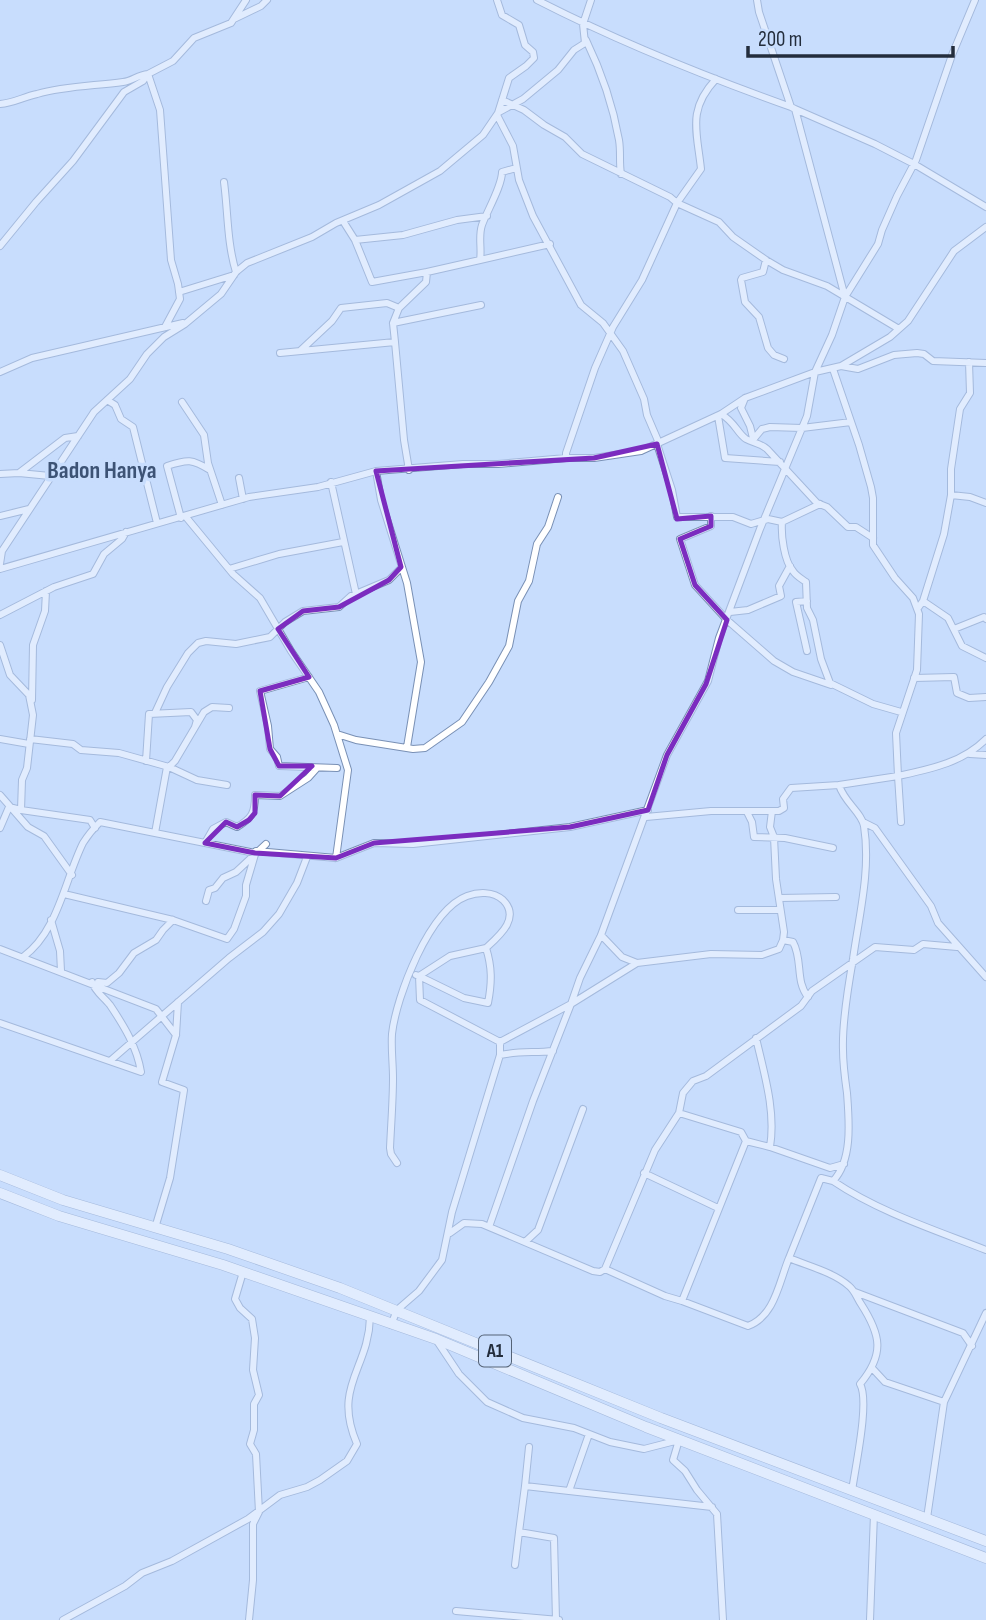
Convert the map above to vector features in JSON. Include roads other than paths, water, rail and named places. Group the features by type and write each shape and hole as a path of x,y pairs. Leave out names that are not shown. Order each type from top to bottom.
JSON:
{"highway":[{"name":"A1","path":"0,1175 58,1198 280,1266 397,1310 573,1384 986,1541"},
{"name":"A1","path":"0,1193 84,1224 274,1282 436,1339 679,1440 986,1558"},
{"path":"274,1282 280,1266"}],"street":[{"path":"233,20 246,0"},
{"path":"0,104 12,103 34,94 122,83 138,75 148,74 173,61 194,38 261,6 267,0"},
{"path":"497,0 502,15 519,25 524,45 533,52 534,58 509,78 497,114 513,146 516,168 533,216 550,244 556,261 581,305 598,318 611,334 634,374 673,490 677,516 737,518 751,524 765,519 782,522 820,504"},
{"path":"537,0 583,24 793,108 875,144 986,207"},
{"path":"591,0 583,24 614,121 619,142 621,174"},
{"path":"757,0 793,108 845,297"},
{"path":"489,1227 536,1091 554,1051 580,978 601,935 667,755 706,684 765,519 807,416 815,372 845,297 878,244 897,196 914,164 952,55 975,0"},
{"path":"0,564 2,551 94,412 130,379 155,345 221,294 235,273 247,263 301,242 379,205 440,171 483,135 497,114 523,99 558,70 567,57 586,40"},
{"path":"0,246 73,161 124,92 143,81 148,74"},
{"path":"148,74 160,110 171,260 180,299 165,327"},
{"path":"566,458 595,368 613,327 642,280 677,203 701,169 695,116 702,94 716,79"},
{"path":"502,100 565,137 582,154 719,222 733,237 783,270 827,286 899,329"},
{"path":"480,260 483,223 493,195 502,180 502,172 516,168"},
{"path":"224,182 235,273"},
{"path":"355,240 403,235 457,220 487,216"},
{"path":"343,221 355,240 372,282 550,244"},
{"path":"0,569 243,499 276,491 318,487 376,471 456,464 594,458 632,453 658,444 720,415 744,398 815,372 841,366 899,329 908,321 951,254 968,238 986,227"},
{"path":"766,260 763,272 741,280 745,302 759,317 768,348 774,355 784,359"},
{"path":"409,470 393,323 399,307 426,282 427,272"},
{"path":"179,292 235,273"},
{"path":"299,351 327,327 341,308 387,303 399,307"},
{"path":"393,323 481,305"},
{"path":"0,372 32,358 188,321"},
{"path":"280,353 395,342"},
{"path":"841,366 858,369 894,355 917,353 924,354 933,361 986,363"},
{"path":"918,608 923,601 943,538 951,495 951,469 960,409 970,393 969,362"},
{"path":"833,369 873,498 873,538 877,554 918,608 917,670 896,733 901,822"},
{"path":"744,398 741,408 750,426 752,439"},
{"path":"107,400 115,405 121,419 133,427 158,523"},
{"path":"182,402 204,435 210,470 222,505"},
{"path":"720,415 733,422 743,437 752,439 767,449 820,504 827,507 848,527 856,527 873,538"},
{"path":"720,415 725,458 780,462"},
{"path":"752,439 762,429 770,427 802,428 851,422"},
{"path":"19,473 65,438 78,436"},
{"path":"210,470 187,460 167,466 183,517 229,569 260,598 319,692 337,734 348,770 336,858"},
{"path":"376,471 381,500 407,583 421,662 407,747"},
{"path":"0,474 50,476"},
{"path":"239,478 243,499"},
{"path":"331,482 356,594"},
{"path":"951,495 970,497 986,503"},
{"path":"337,734 356,740 425,748 461,722 489,682 509,646 518,601 529,580 537,544 548,527 558,497"},
{"path":"0,516 29,509"},
{"path":"711,516 712,526 680,539 695,584 727,620 774,661 793,672 831,684 873,704 901,712"},
{"path":"782,522 781,532 790,566 794,573 806,582 807,601 823,668 831,684"},
{"path":"0,615 46,591 93,574 104,554 122,539 126,532"},
{"path":"229,569 279,554 343,542"},
{"path":"730,612 748,610 781,596 779,586 782,576 790,566"},
{"path":"155,713 167,687 192,647 206,641 236,643 270,637 285,622 303,611 340,607 356,594 389,580 401,568"},
{"path":"21,810 22,780 27,768 33,715 33,645 45,611 46,591"},
{"path":"807,601 796,602 807,651"},
{"path":"923,601 948,618 962,646 986,658"},
{"path":"954,629 984,617 986,619"},
{"path":"0,645 10,675 24,688 32,705"},
{"path":"309,677 260,691 270,749 279,766 337,768"},
{"path":"914,678 929,680 954,677 957,693 969,698 986,697"},
{"path":"146,761 149,714 191,712 212,707 229,708"},
{"path":"155,833 168,767 175,761 204,712 212,707"},
{"path":"191,712 197,720 195,727"},
{"path":"0,739 73,744 81,750 102,751 146,761 197,780 227,785"},
{"path":"23,957 38,945 64,894 84,841 100,822 255,852 336,858 374,843 413,844 570,827 647,814 772,811 784,808 783,800 791,788 839,785 934,768 970,754 986,739"},
{"path":"970,754 986,755"},
{"path":"205,843 213,829 226,822 237,827 249,820 256,810 255,795 280,796 317,768"},
{"path":"839,785 845,800 863,822 875,828 931,906 938,923 986,977"},
{"path":"0,795 32,830 44,836 72,875"},
{"path":"5,803 21,810 90,820 95,828"},
{"path":"0,828 5,803"},
{"path":"747,811 754,837 774,837 833,848"},
{"path":"601,935 622,957 637,963 702,955 762,955 779,949 783,940 774,837 770,827 772,811"},
{"path":"833,1181 844,1164 848,1109 843,1048 852,963 864,893 863,822"},
{"path":"205,901 209,890 215,888 223,878 236,872 266,844"},
{"path":"64,894 173,920 227,939 234,929 246,896 246,885 255,852"},
{"path":"110,1061 263,932 297,883 307,857"},
{"path":"397,1163 390,1148 392,1036 396,1016 412,972 426,938 455,902 469,895 489,892 502,899 510,918 504,931 485,948 450,956 419,976"},
{"path":"779,898 836,897"},
{"path":"738,911 780,910"},
{"path":"51,920 60,951 61,971"},
{"path":"92,982 107,983 119,973 134,953 156,940 173,920"},
{"path":"783,940 793,942 798,951 801,988 808,997"},
{"path":"449,1234 464,1223 482,1224 593,1271 606,1269 655,1150 679,1113 683,1093 693,1081 706,1076 801,1006 812,991 875,947 914,950 923,944 957,947"},
{"path":"412,972 464,998 488,1003 491,964 485,948"},
{"path":"0,949 92,982 156,1009 176,1035"},
{"path":"500,1042 571,1004 637,963"},
{"path":"419,976 420,1000 500,1042"},
{"path":"0,1023 141,1072 132,1042 121,1021 92,982"},
{"path":"155,1228 170,1178 184,1090 162,1082 176,1035 178,1002"},
{"path":"756,1038 766,1082 772,1135 770,1147"},
{"path":"391,1325 397,1310 419,1291 442,1260 452,1212 500,1055 500,1042"},
{"path":"500,1055 515,1051 554,1051"},
{"path":"525,1242 538,1230 583,1109"},
{"path":"679,1113 741,1132 746,1141 830,1168 844,1164"},
{"path":"682,1301 746,1141"},
{"path":"644,1174 718,1208"},
{"path":"606,1269 665,1296 748,1326 756,1323 768,1312 821,1178 833,1181 851,1193 899,1215 986,1250"},
{"path":"789,1258 838,1279 854,1292 963,1333 972,1346"},
{"path":"243,1272 235,1299 252,1319 255,1338 253,1370 259,1395 254,1404 254,1430 250,1444 256,1454 259,1512"},
{"path":"852,1491 861,1442 865,1392 860,1384 872,1368 877,1342 875,1328 854,1292"},
{"path":"927,1518 944,1402 986,1313"},
{"path":"249,1620 253,1580 253,1524 261,1508 280,1495 320,1480 340,1467 354,1452 357,1444 350,1427 349,1388 366,1345 370,1317"},
{"path":"436,1339 459,1374 487,1402 523,1418 574,1428 610,1442 644,1449 679,1440"},
{"path":"872,1368 885,1382 944,1402"},
{"path":"569,1491 589,1434"},
{"path":"679,1440 673,1460 685,1471 717,1514 723,1620"},
{"path":"515,1565 529,1447"},
{"path":"524,1486 712,1507"},
{"path":"63,1620 116,1591 142,1573 172,1560 259,1512"},
{"path":"870,1620 874,1514"},
{"path":"456,1611 557,1620 554,1538 519,1532"}],"district":[{"name":"Badon Hanya","path":"102,470"}]}
